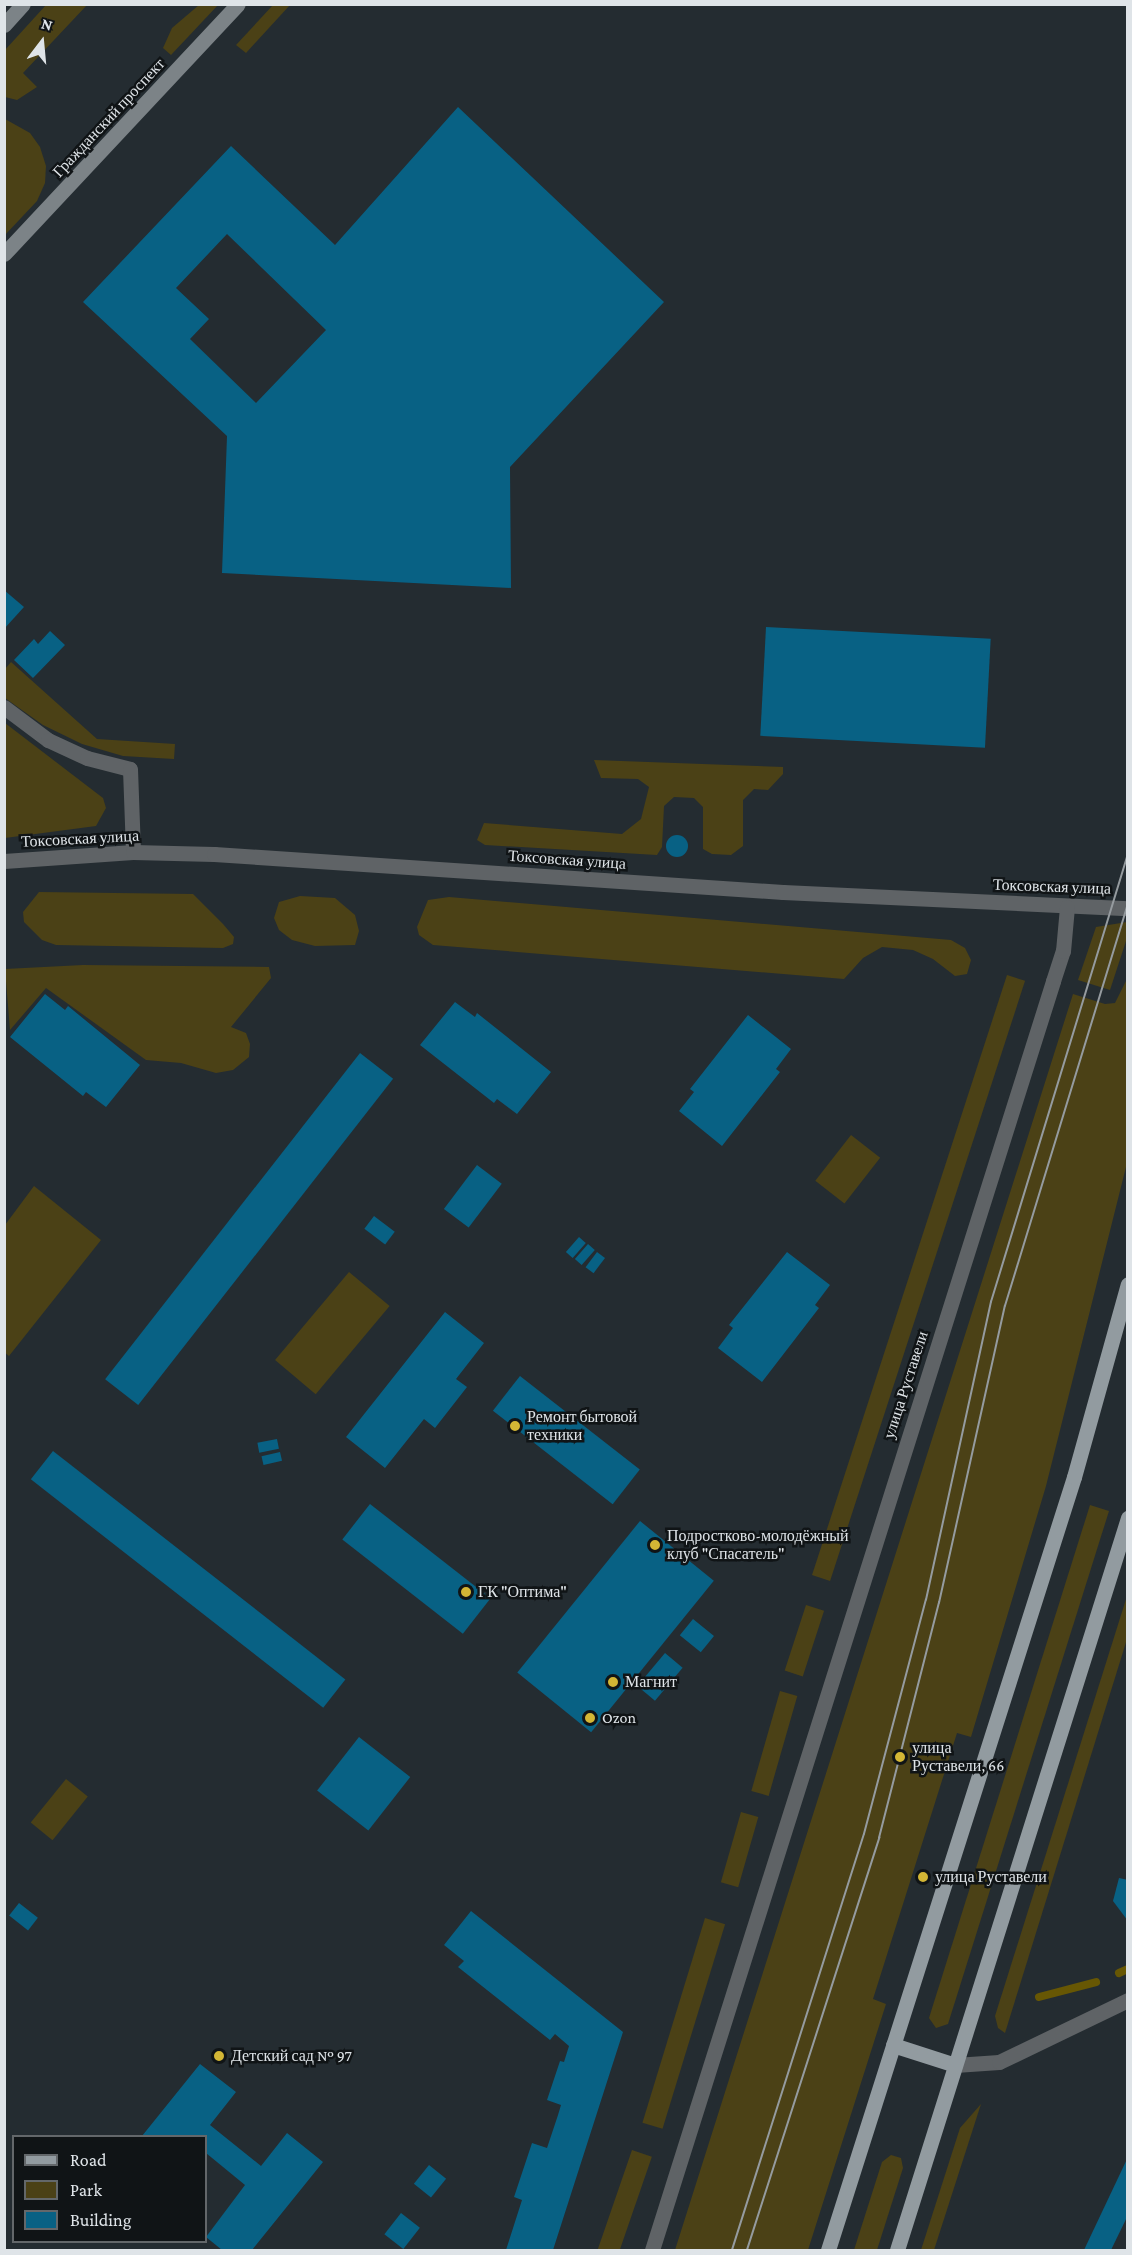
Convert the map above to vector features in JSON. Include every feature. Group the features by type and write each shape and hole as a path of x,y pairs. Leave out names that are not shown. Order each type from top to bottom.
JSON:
{"main road":[{"path":"4,25 23,4"},
{"name":"Гражданский проспект","path":"4,254 238,4"},
{"path":"828,2250 1074,1477 1128,1284"},
{"path":"897,2250 1128,1518"},
{"path":"893,2045 955,2065"}],"street":[{"path":"4,707 48,740 87,758 130,769 133,852"},
{"name":"Токсовская улица","path":"4,861 133,852 1066,907 1128,908"},
{"name":"улица Руставели","path":"652,2250 1060,961 1066,907"},
{"path":"955,2065 999,2062 1128,2000"}],"green space":[{"path":"46,5 87,5 23,73 37,87 17,100 5,97 5,50"},
{"path":"199,5 218,5 171,55 163,48 172,28"},
{"path":"273,5 290,5 246,53 236,45"},
{"path":"5,119 30,133 40,147 46,166 45,183 37,201 5,235"},
{"path":"11,662 97,739 175,744 174,759 123,756 82,744 43,725 5,698 5,669"},
{"path":"5,723 103,798 106,808 96,826 5,838"},
{"path":"594,760 783,767 783,774 768,790 754,789 743,800 743,846 731,855 712,854 703,849 703,807 694,798 674,797 664,806 662,847 657,855 485,845 477,840 484,823 622,834 641,819 649,787 638,779 601,778"},
{"path":"39,892 193,894 234,937 233,944 223,948 56,945 42,940 24,922 23,912"},
{"path":"300,896 335,898 355,915 359,931 355,945 315,946 292,940 279,930 274,918 279,902"},
{"path":"449,897 951,940 965,948 971,960 967,974 955,976 933,959 913,950 882,947 863,958 844,979 433,945 419,935 417,927 428,900"},
{"path":"1127,922 1127,938 1110,990 1078,980 1096,927"},
{"path":"83,965 269,967 271,978 231,1027 246,1033 250,1044 249,1057 233,1070 216,1073 181,1063 146,1060 46,988 10,1030 5,969"},
{"path":"1007,975 1025,981 830,1581 812,1575"},
{"path":"1127,979 1127,1163 1046,1486 971,1737 957,1733 873,1999 886,2004 808,2250 675,2250 1073,994 1105,1004 1115,1003"},
{"path":"851,1135 880,1158 844,1203 815,1181"},
{"path":"34,1186 101,1240 9,1356 4,1352 5,1225"},
{"path":"349,1272 390,1306 316,1394 275,1360"},
{"path":"1090,1505 1109,1511 948,2024 936,2028 929,2018"},
{"path":"1127,1596 1127,1639 1005,2033 998,2028 995,2016"},
{"path":"806,1605 824,1611 803,1676 785,1671"},
{"path":"780,1691 797,1696 769,1796 751,1791"},
{"path":"66,1779 88,1797 53,1840 31,1823"},
{"path":"741,1812 758,1817 738,1887 721,1882"},
{"path":"705,1918 725,1924 663,2129 642,2123"},
{"path":"981,2104 934,2250 921,2250 960,2128"},
{"path":"632,2150 652,2157 620,2250 598,2249"},
{"path":"891,2155 901,2158 903,2168 877,2250 854,2250 882,2162"}],"building":[{"path":"458,107 664,302 510,467 511,588 222,573 227,436 83,302 231,146 335,245","holes":["227,234 326,330 256,403 190,339 209,319 176,288"]},
{"path":"4,590 24,607 4,629"},
{"path":"766,627 991,639 985,748 760,736"},
{"path":"50,631 65,645 33,678 14,660 34,639 38,644"},
{"path":"677,835 685,838 688,846 685,854 677,857 669,854 666,846 669,838"},
{"path":"45,994 65,1010 68,1006 140,1065 106,1107 86,1092 83,1096 10,1037"},
{"path":"455,1002 475,1017 477,1013 551,1072 517,1114 497,1099 494,1103 420,1045"},
{"path":"748,1015 791,1049 776,1069 780,1072 722,1146 679,1111 694,1092 690,1089"},
{"path":"360,1053 393,1079 138,1405 105,1379"},
{"path":"477,1165 502,1184 469,1228 444,1209"},
{"path":"374,1216 395,1232 385,1244 364,1229"},
{"path":"579,1237 586,1243 573,1258 566,1252"},
{"path":"588,1244 595,1250 582,1265 575,1259"},
{"path":"597,1252 605,1258 594,1273 586,1267"},
{"path":"787,1252 830,1285 815,1305 819,1308 762,1382 718,1348 733,1328 729,1325"},
{"path":"445,1312 484,1343 456,1379 467,1387 435,1428 424,1419 385,1468 346,1437"},
{"path":"520,1376 640,1470 613,1504 493,1411"},
{"path":"277,1439 279,1449 259,1453 257,1443"},
{"path":"53,1451 345,1679 323,1708 31,1479"},
{"path":"280,1452 282,1461 264,1465 261,1456"},
{"path":"370,1504 491,1598 463,1634 342,1539"},
{"path":"640,1521 714,1581 591,1732 517,1673"},
{"path":"693,1619 714,1636 701,1652 680,1635"},
{"path":"665,1653 683,1668 655,1701 637,1686"},
{"path":"359,1737 410,1777 368,1831 317,1791"},
{"path":"1119,1878 1128,1880 1128,1921 1113,1901"},
{"path":"19,1903 38,1918 28,1930 9,1916"},
{"path":"471,1911 623,2032 553,2250 506,2250 522,2200 514,2197 532,2143 547,2148 558,2115 561,2105 547,2100 560,2061 564,2062 569,2046 555,2034 550,2040 458,1967 464,1961 444,1945"},
{"path":"200,2064 236,2092 210,2125 261,2166 287,2133 323,2162 252,2250 222,2250 207,2236 245,2185 207,2154 207,2135 143,2135"},
{"path":"1128,2157 1128,2215 1111,2250 1084,2250"},
{"path":"429,2165 446,2179 431,2197 414,2184"},
{"path":"401,2213 420,2228 403,2249 384,2234"}],"waterway":[{"path":"1119,1973 1128,1969"},
{"path":"1039,1997 1096,1982"}],"tram line":[{"path":"732,2250 864,1834 926,1600 991,1302 1128,855"},
{"path":"747,2250 879,1838 939,1603 1005,1306 1128,903"}],"place":[{"name":"Ремонт бытовой техники","path":"515,1426"},
{"name":"Подростково-молодёжный клуб \"Спасатель\"","path":"655,1545"},
{"name":"ГК \"Оптима\"","path":"466,1592"},
{"name":"Магнит","path":"613,1682"},
{"name":"Ozon","path":"590,1718"},
{"name":"улица Руставели, 66","path":"900,1757"},
{"name":"улица Руставели","path":"923,1877"},
{"name":"Детский сад № 97","path":"219,2056"}]}
